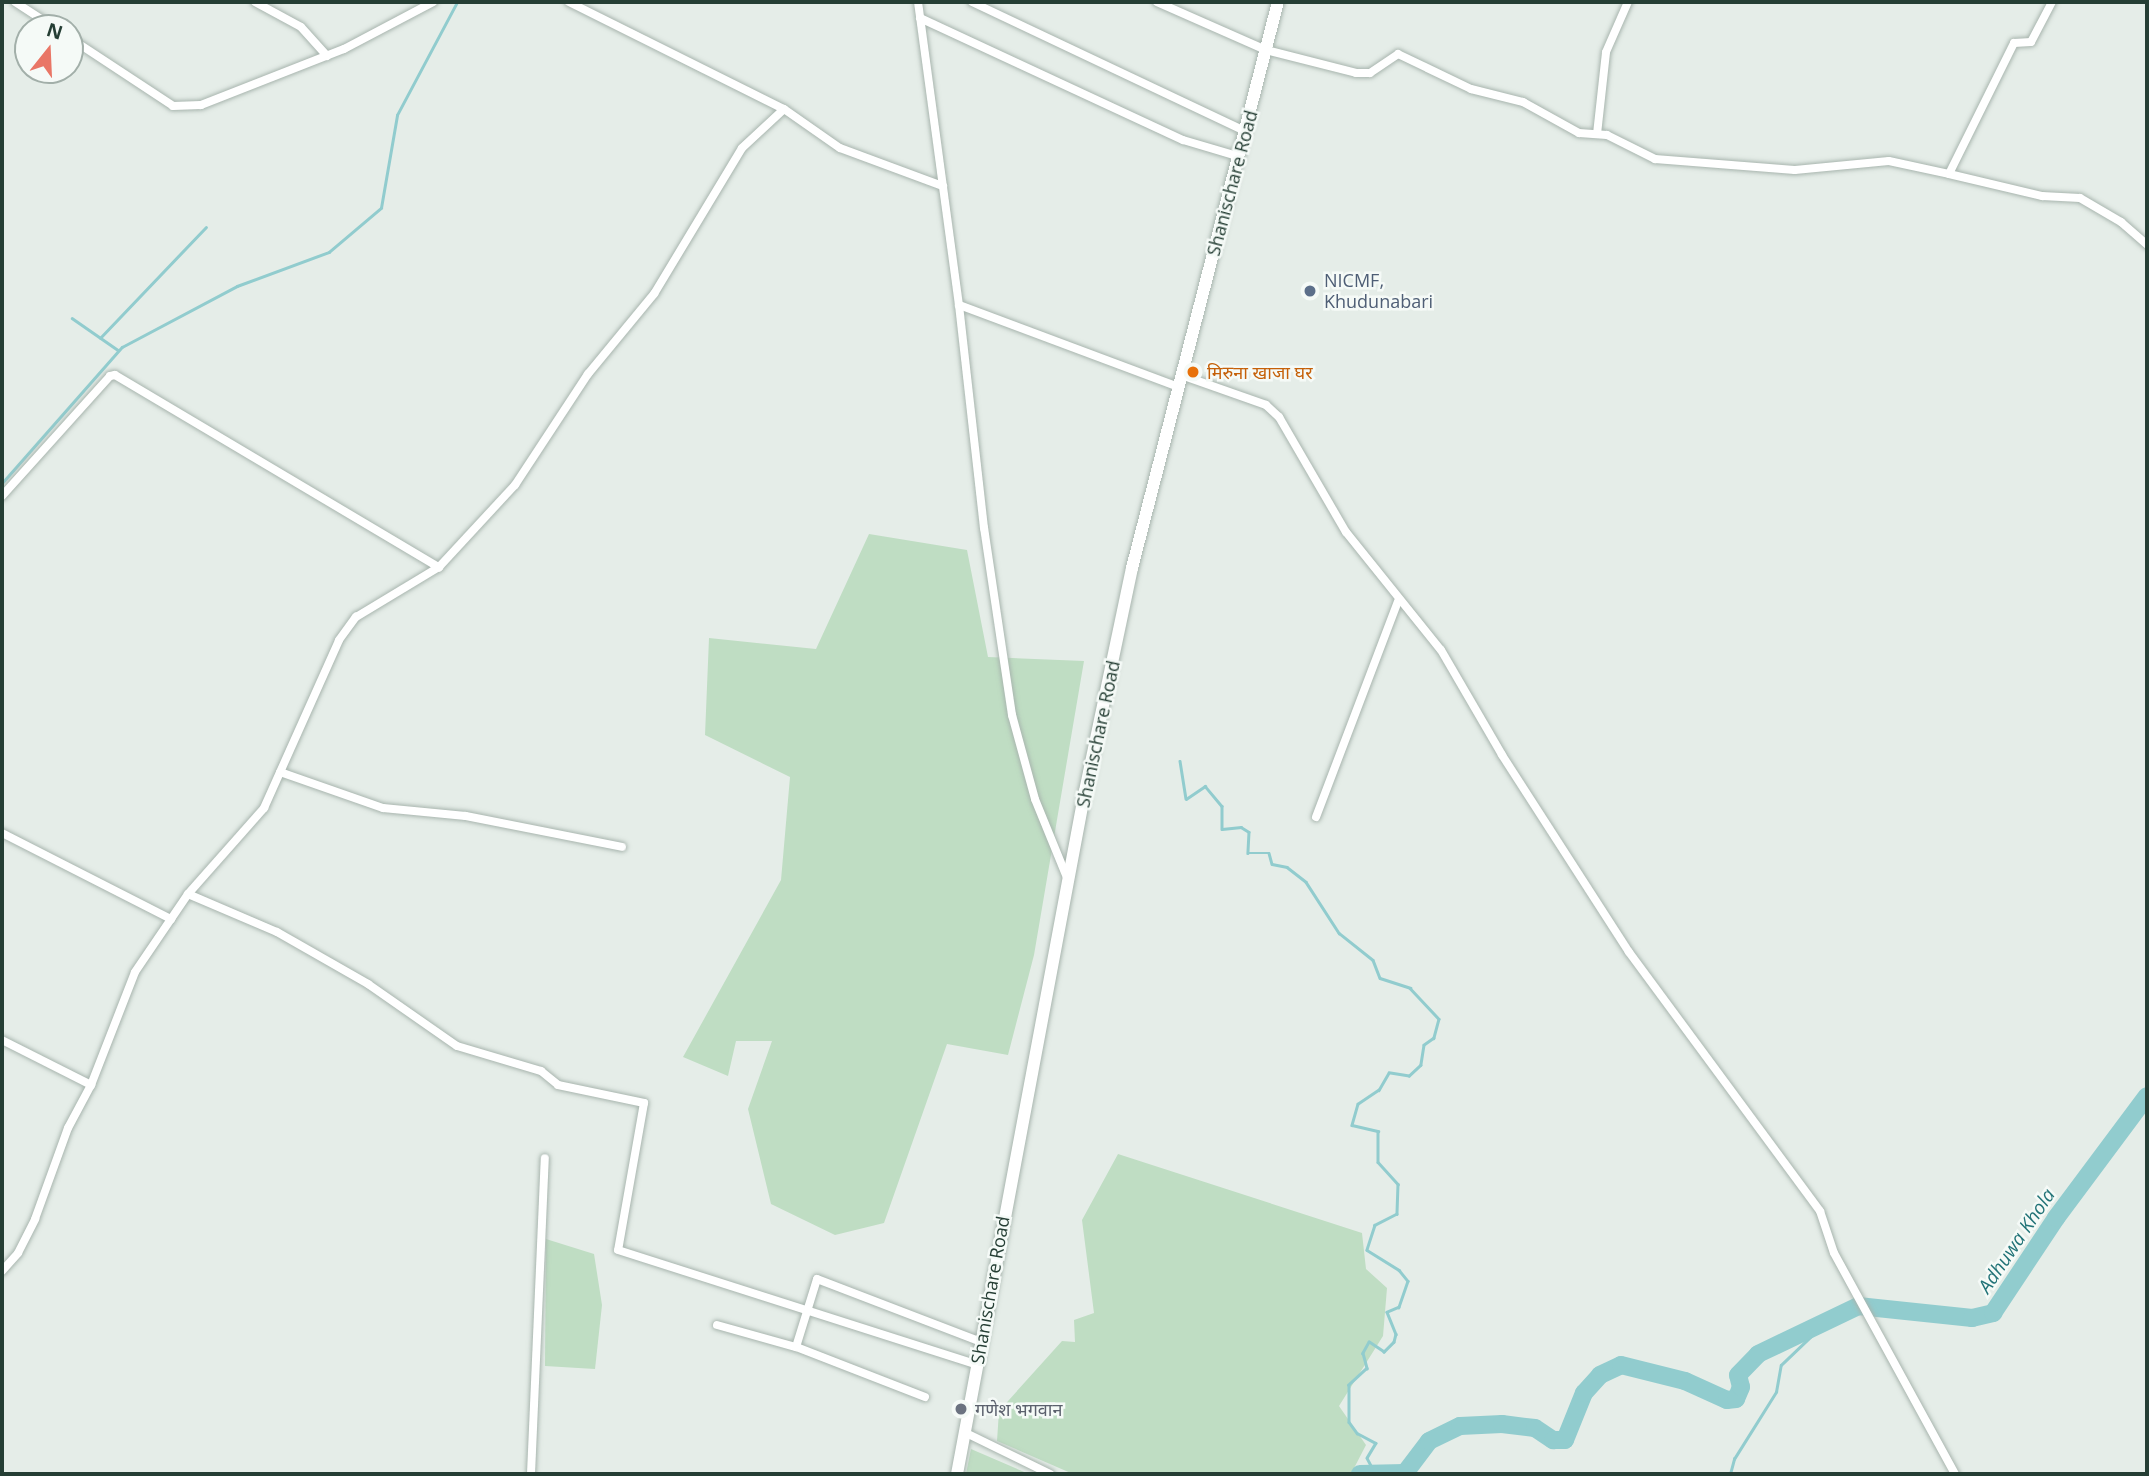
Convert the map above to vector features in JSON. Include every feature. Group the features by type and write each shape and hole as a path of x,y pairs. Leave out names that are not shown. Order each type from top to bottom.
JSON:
{"street":[{"path":"15,2 33,14"},
{"path":"256,2 301,27 327,55"},
{"path":"84,47 173,106 201,105 327,55 433,2"},
{"path":"570,2 784,109 840,148 943,186"},
{"path":"918,2 959,305 985,538 1012,715 1043,821 1069,883"},
{"path":"972,2 1245,131"},
{"path":"1157,2 1266,50 1356,73 1370,73 1398,54 1471,89 1522,102 1579,133 1597,135 1655,159 1795,170 1889,161 2042,196 2081,198 2121,222 2147,246"},
{"name":"Shanischare Road","path":"957,1474 976,1364 1132,568 1278,2"},
{"path":"1597,135 1606,52 1628,2"},
{"path":"1949,174 2014,43 2031,42 2052,2"},
{"path":"920,18 1183,140 1237,156"},
{"path":"2,1271 18,1252 35,1219 68,1128 91,1085 135,972 188,894 264,808 314,689 356,617 439,567 515,485 588,374 654,294 742,148 784,109"},
{"path":"959,305 1180,381 1266,405 1279,417 1346,532 1398,601 1441,650 1502,755 1629,952 1820,1211 1834,1253 1955,1474"},
{"path":"2,496 110,376 115,376 439,567"},
{"path":"1315,817 1398,601"},
{"path":"280,772 383,808 467,816 622,847"},
{"path":"2,832 171,919"},
{"path":"188,894 277,932 368,984 457,1046 541,1071 558,1085 644,1103 618,1250 976,1364"},
{"path":"2,1040 91,1085"},
{"path":"531,1474 545,1158"},
{"path":"796,1347 817,1279 981,1342"},
{"path":"717,1325 796,1347 925,1397"},
{"path":"964,1432 1050,1474"}],"green space":[{"path":"869,534 967,550 988,657 1084,661 1034,955 1008,1055 947,1044 884,1223 835,1235 771,1204 748,1109 772,1041 736,1041 728,1076 683,1057 781,880 790,777 705,735 709,638 816,649"},
{"path":"1118,1154 1362,1233 1366,1269 1387,1288 1383,1336 1339,1406 1366,1445 1351,1474 1073,1474 997,1441 999,1411 1062,1341 1075,1342 1074,1320 1094,1313 1082,1220"},
{"path":"546,1239 594,1254 602,1305 595,1369 545,1366"},
{"path":"971,1449 1029,1474 966,1474"}],"waterway":[{"path":"2,483 122,347 237,286 329,252 381,208 397,115 457,2"},
{"path":"100,338 206,227"},
{"path":"72,318 118,350"},
{"path":"1180,761 1186,799 1205,786 1222,806 1222,829 1241,827 1249,832 1248,853 1269,853 1272,864 1287,867 1306,882 1339,933 1373,960 1380,978 1410,988 1439,1019 1434,1038 1424,1045 1421,1065 1409,1076 1389,1073 1379,1090 1358,1104 1352,1125 1378,1131 1378,1162 1398,1184 1397,1214 1375,1225 1367,1250 1399,1270 1408,1281 1399,1307 1387,1312 1396,1334 1394,1342 1384,1352 1369,1342 1363,1353 1367,1368 1349,1385 1349,1422 1357,1433 1376,1443 1367,1458 1374,1471"},
{"name":"Adhuwa Khola","path":"1360,1474 1405,1473 1429,1441 1460,1426 1502,1424 1535,1428 1553,1440 1565,1440 1584,1393 1600,1375 1621,1365 1685,1381 1727,1400 1736,1399 1741,1387 1738,1375 1758,1354 1858,1306 1972,1318 1993,1313 2056,1218 2147,1096"},
{"path":"1730,1474 1734,1459 1776,1392 1781,1365 1828,1320"}],"place":[{"name":"NICMF, Khudunabari","path":"1310,291"},
{"name":"मिरुना खाजा घर","path":"1193,372"},
{"name":"गणेश भगवान","path":"961,1409"}]}
